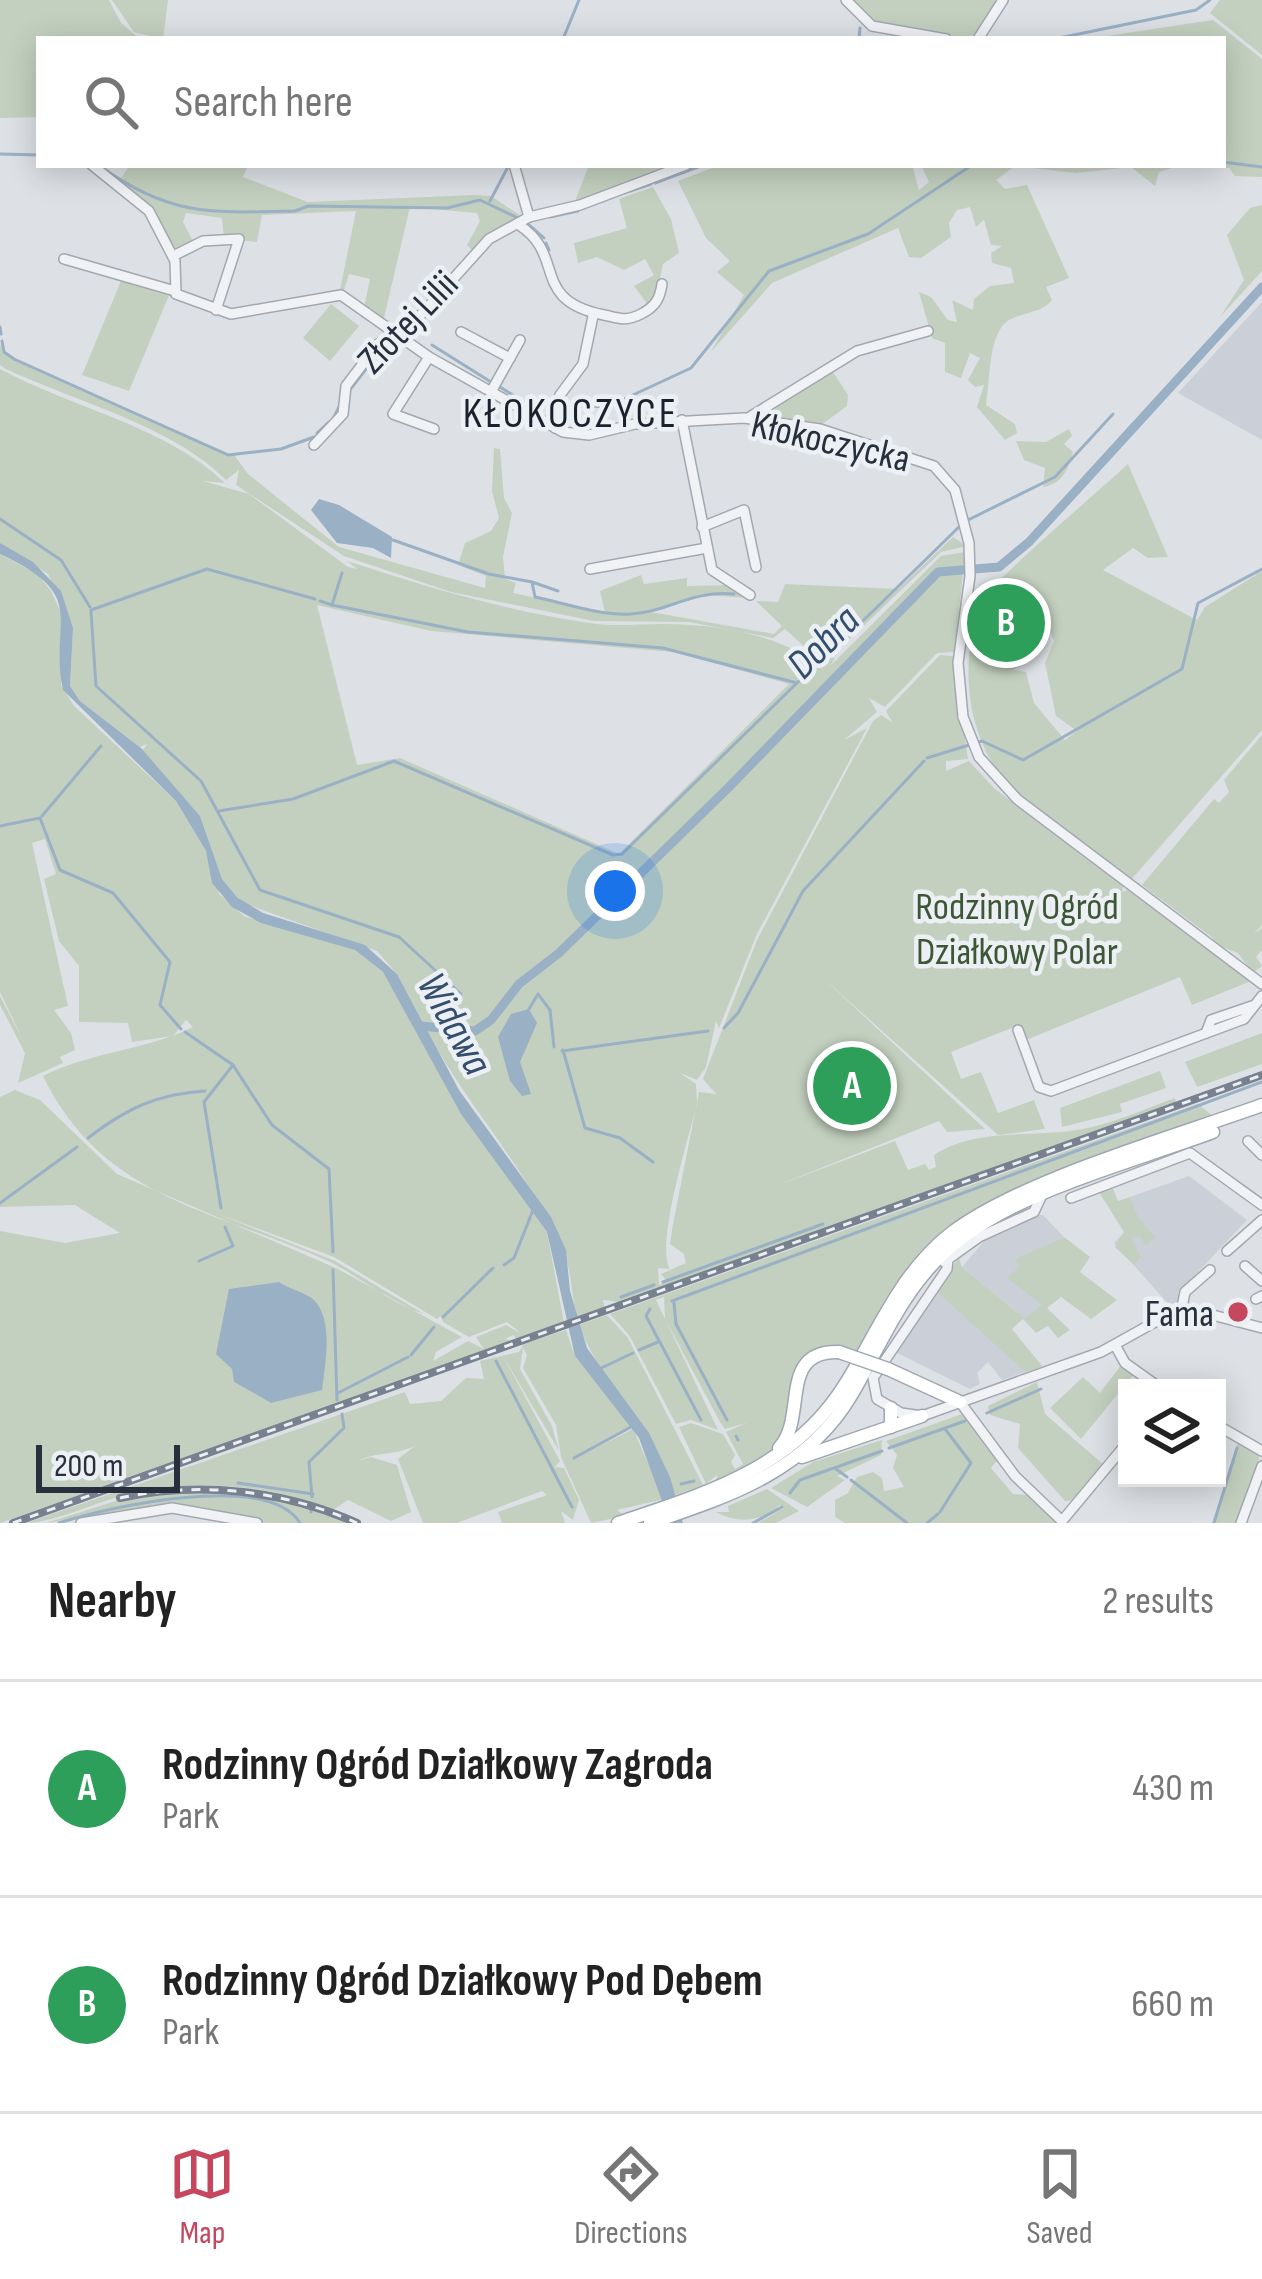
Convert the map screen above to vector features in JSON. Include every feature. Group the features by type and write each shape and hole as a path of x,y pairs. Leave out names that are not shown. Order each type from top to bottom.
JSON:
{"main road":[{"path":"795,1459 840,1413 921,1276 972,1231 1041,1197 1262,1109"},
{"path":"794,1393 803,1408 821,1407 918,1264 977,1216 1262,1109"},
{"path":"622,1522 718,1492 774,1460 803,1436 845,1384 871,1336"},
{"path":"718,1492 785,1442 793,1426 794,1393 808,1361 839,1352 888,1369 952,1401"},
{"path":"890,1427 891,1408"},
{"path":"650,1523 795,1459 922,1416"}],"street":[{"path":"845,0 872,26 917,36"},
{"path":"980,36 1003,0"},
{"path":"96,168 142,201 172,256 175,292"},
{"path":"515,168 529,217 580,205 678,168"},
{"name":"Złotej Lilii","path":"314,445 348,404 346,386 395,334 418,318 477,248 529,217"},
{"path":"519,225 541,243 556,291 593,316 621,321 635,316 656,303 662,284"},
{"path":"172,256 203,241 239,239 216,310"},
{"name":"Kłokoczycka","path":"64,259 236,314 338,294 429,357 525,404 555,428 582,436 682,420 748,418 820,430 934,466 958,499 970,561 958,654 973,744 1017,799 1262,984"},
{"path":"539,418 555,409 581,370 593,316"},
{"path":"461,332 510,358"},
{"path":"748,418 857,351 928,332"},
{"path":"492,390 520,340"},
{"path":"429,357 393,414 434,428"},
{"path":"555,409 555,428"},
{"path":"682,420 713,572 750,595"},
{"path":"702,527 744,510 756,567"},
{"path":"590,569 707,548"},
{"path":"1018,1030 1039,1087 1048,1091 1206,1033 1210,1020 1252,1006 1262,995"},
{"path":"1248,1141 1262,1155"},
{"path":"1071,1198 1190,1153 1262,1205"},
{"path":"921,1276 989,1232 1034,1212 1041,1197"},
{"path":"1227,1251 1262,1220"},
{"path":"948,1259 873,1378 875,1396 891,1408 922,1416 952,1401 1115,1345 1182,1307 1262,1328"},
{"path":"1245,1266 1262,1281"},
{"path":"1182,1307 1185,1292 1210,1270"},
{"path":"1115,1345 1125,1363 1147,1379"},
{"path":"952,1401 1015,1476 1063,1521 1118,1454"},
{"path":"1226,1431 1262,1451"},
{"path":"1241,1523 1262,1466"},
{"path":"82,1523 172,1508 251,1522"}],"shaded area":[{"path":"1262,302 1262,440 1178,393"},
{"path":"1189,1176 1247,1220 1178,1293 1178,1302 1171,1307 1114,1243 1138,1218 1130,1197"},
{"path":"1027,1215 1043,1215 1064,1237 1015,1261 1021,1266 1008,1278 1043,1305 1024,1318 962,1267 991,1233"},
{"path":"934,1289 998,1342 1025,1372 1002,1380 988,1362 977,1373 980,1384 970,1389 895,1352"}],"green space":[{"path":"0,0 109,0 121,23 136,36 36,36 36,117 0,118"},
{"path":"112,0 168,0 163,36 134,32"},
{"path":"849,0 999,3 983,32 970,36 874,24"},
{"path":"1220,0 1262,0 1262,55 1210,13"},
{"path":"1213,20 1262,59 1262,177 1235,176 1226,168 1226,36 1107,36"},
{"path":"98,168 121,178 128,168 247,168 243,177 308,202 491,196 521,216 472,250 467,245 480,221 477,213 410,207 383,322 364,308 370,279 349,274 343,293 340,290 356,211 262,215 257,242 224,238 222,218 186,213 183,222 194,243 175,251 144,201"},
{"path":"588,168 670,168 574,204"},
{"path":"712,168 913,168 919,190 929,182 922,168 1012,168 996,180 1005,189 1027,185 1069,278 1046,287 1052,300 1048,304 1009,320 997,335 986,405 1015,424 1017,433 1005,440 977,407 984,385 975,387 968,380 980,358 970,353 961,378 945,372 945,343 932,338 919,292 931,297 948,320 957,322 952,300 973,310 974,299 990,286 1014,283 1011,268 992,263 991,253 1002,246 991,245 984,220 976,227 970,207 957,210 949,223 951,237 921,258 909,257 898,228 772,283 710,353 744,295 717,272 730,261 706,238 678,181"},
{"path":"1032,168 1122,168 1076,173"},
{"path":"1132,168 1172,168 1159,172 1155,186"},
{"path":"653,187 671,219 679,253 663,264 656,297 648,305 634,286 654,275 645,259 624,270 597,257 578,263 574,243 627,228 619,199"},
{"path":"1262,205 1262,271 1220,317 1244,280 1227,235 1250,208"},
{"path":"123,276 170,293 129,391 82,375"},
{"path":"331,304 359,326 330,361 303,338"},
{"path":"0,344 5,355 235,456 248,474 339,547 485,588 486,576 458,565 465,543 491,531 499,518 492,491 494,448 500,449 504,498 512,513 503,557 505,579 516,583 513,593 605,613 600,591 641,575 644,584 687,578 687,586 729,585 749,598 706,595 651,612 774,634 782,626 756,601 778,602 785,584 898,589 953,537 967,546 941,552 833,655 808,650 785,629 773,638 689,622 594,621 451,592 344,556 236,485 239,470 226,480 179,444 6,369 0,365"},
{"path":"0,369 175,447 225,483 203,481 249,494 348,567 357,569 347,561 558,618 735,631 777,642 823,670 814,655 835,658 830,666 941,556 965,552 955,652 937,653 885,707 869,698 877,712 844,740 867,728 757,934 719,1028 716,1021 706,1067 697,1080 680,1073 696,1084 697,1103 699,1092 716,1094 703,1079 757,940 873,721 881,715 892,722 886,711 940,655 953,656 968,759 946,761 946,771 969,761 994,788 1123,886 1122,892 1128,890 1251,981 1192,1005 1180,977 1026,1040 1019,1025 951,1052 961,1079 981,1072 998,1113 1034,1100 1045,1129 998,1135 822,977 985,1129 947,1132 939,1121 776,1186 895,1141 908,1170 925,1164 929,1170 936,1167 934,1155 971,1140 1072,1131 1175,1098 1176,1103 620,1302 603,1300 605,1308 577,1317 567,1260 550,1223 426,1030 440,1031 424,1024 397,974 377,951 243,903 222,879 200,816 142,751 147,744 140,747 80,701 70,686 73,628 48,574 0,543","holes":["317,605 431,631 673,652 789,684 619,854 400,758 357,765","696,1109 670,1244 684,1254 686,1263 661,1274 667,1281 659,1285 658,1268 670,1269 667,1257 670,1215"]},
{"path":"833,372 848,395 847,406 821,425 754,414"},
{"path":"1069,429 1072,436 1064,444 1073,452 1069,464 1059,480 1043,487 1045,468 1024,460 1016,441 1046,442"},
{"path":"1128,464 1168,557 1148,558 1133,548 1103,570 1197,620 1205,607 1262,571 1262,730 1131,880 1006,783 981,740 968,669 976,621 991,589","holes":["1045,619 1054,641 1045,663 1056,716 1077,731 1065,740 1034,703 1026,672 1013,670 1038,655 1029,641 1043,635 1036,622"]},
{"path":"0,554 37,574 51,591 64,619 61,685 74,706 176,801 206,851 219,894 244,916 355,950 384,973 461,1113 547,1232 564,1323 522,1338 523,1344 566,1330 575,1356 631,1426 570,1461 633,1429 664,1499 617,1510 625,1516 591,1523 561,1457 556,1425 523,1368 527,1355 523,1348 520,1369 552,1426 559,1451 503,1356 560,1461 555,1467 564,1468 579,1500 573,1520 561,1511 565,1523 502,1523 498,1512 547,1495 542,1491 457,1523 423,1523 398,1459 415,1446 372,1456 358,1461 371,1457 397,1465 411,1512 391,1521 348,1500 333,1510 253,1489 197,1486 142,1492 26,1523 405,1392 410,1404 441,1401 466,1378 484,1379 480,1361 519,1352 523,1345 513,1335 505,1339 514,1341 0,1523 0,1231 65,1243 120,1233 75,1205 0,1207 0,1097 15,1090 40,1100 117,1174 159,1192 97,1149 68,1117 43,1076 170,1036 132,1042 128,1023 79,1022 79,966 59,941 44,879 56,874 45,839 32,843 68,1006 54,1010 71,1033 75,1050 60,1057 63,1063 18,1083 25,1053 0,1005 0,996 25,1044 0,992","holes":["186,1020 193,1027 174,1035","218,1214 334,1257 437,1319 441,1316 443,1322 469,1337 507,1322 520,1333 506,1325 476,1337 484,1349 468,1341 433,1361 436,1352 462,1337 411,1309 424,1314 335,1261","228,1222 326,1260 378,1291 336,1268","279,1282 322,1312 326,1352 321,1390 271,1403 234,1382 229,1290"]},
{"path":"1262,735 1262,925 1254,934 1262,928 1262,950 1256,957 1262,966 1253,973 1238,953 1212,943 1213,938 1142,885 1214,799 1219,803 1229,792 1224,780"},
{"name":"Rodzinny Ogród Działkowy Polar","path":"1262,1033 1262,1064 1197,1087 1185,1062"},
{"name":"Rodzinny Ogród Działkowy Polar","path":"1160,1071 1166,1088 1120,1104 1122,1112 1062,1127 1060,1108"},
{"path":"1198,1104 1214,1117 930,1245 889,1293 857,1352 846,1348 799,1366 792,1425 780,1445 715,1485 717,1475 706,1484 679,1427 691,1423 723,1434 735,1455 731,1462 735,1469 743,1464 726,1432 746,1423 725,1429 666,1320 718,1430 691,1420 676,1424 629,1335 610,1314"},
{"path":"1111,1184 1118,1201 1130,1197 1138,1217 1155,1237 1146,1246 1140,1237 1131,1237 1141,1257 1134,1265 1115,1247 1124,1232 1097,1189"},
{"path":"1064,1237 1090,1257 1080,1272 1117,1300 1091,1319 1061,1297 1047,1308 1070,1330 1058,1338 1048,1326 1036,1333 1023,1319 1012,1329 1043,1367 1025,1372 934,1289 959,1258 962,1267 1024,1318 1042,1305 1007,1278 1020,1266 1014,1260"},
{"path":"607,1315 628,1338 703,1485 675,1495 656,1449 589,1348 579,1325"},
{"path":"1122,1364 1135,1373 1130,1379 1118,1379 1118,1394 1081,1439 1050,1408 1083,1377 1100,1393"},
{"path":"1037,1382 1045,1414 1104,1465 1075,1500 1065,1501 1018,1448 1020,1424 990,1415 988,1406"},
{"path":"962,1414 997,1461 991,1468 1013,1494 1028,1495 1057,1523 845,1523 835,1517 835,1500 848,1493 857,1477 873,1472 882,1478 884,1491 904,1487 893,1468 897,1455 886,1441"},
{"path":"882,1440 881,1455 837,1476 845,1480 807,1507 771,1488 813,1462"},
{"path":"1238,1442 1260,1455 1238,1523 1212,1523 1226,1487"},
{"path":"767,1489 799,1511 776,1523 758,1523 784,1508 780,1505 749,1519 716,1512 729,1512 728,1506"},
{"path":"203,1491 275,1498 353,1523 266,1523 169,1504 46,1523 122,1499"}],"water":[{"path":"319,499 339,505 392,537 391,558 373,548 337,543 311,510"},
{"path":"0,543 33,562 61,591 73,628 70,686 80,701 141,748 200,816 222,879 238,898 263,913 365,945 397,974 459,1090 551,1217 566,1250 570,1291 587,1348 649,1433 670,1477 683,1523 670,1523 639,1438 575,1356 547,1232 461,1114 383,972 355,950 261,923 232,907 212,883 206,851 176,801 63,690 56,597 29,569 0,554"},
{"path":"529,1009 537,1023 520,1062 531,1094 522,1096 510,1081 498,1037 511,1014"},
{"path":"279,1282 311,1298 320,1309 326,1356 322,1390 271,1403 234,1382 232,1369 216,1354 229,1289"}],"waterway":[{"path":"564,36 579,0"},
{"path":"1069,36 1196,10 1210,0"},
{"path":"859,36 860,28"},
{"path":"0,154 36,155"},
{"path":"1226,162 1262,167"},
{"path":"103,168 148,195 216,211 295,211 308,206 447,208 480,200 520,219"},
{"path":"490,201 507,168"},
{"path":"655,183 695,168"},
{"path":"528,403 607,407 691,368 769,271 868,234 967,168"},
{"path":"630,191 651,184"},
{"path":"550,217 578,211"},
{"path":"527,223 544,238"},
{"path":"546,243 549,250"},
{"name":"Dobra","path":"420,1026 475,1031 491,1020 519,984 559,953 728,788 938,572 999,567 1029,542 1262,287"},
{"path":"0,327 1,334"},
{"path":"2,341 4,352 14,359 228,455 281,449 314,437"},
{"path":"432,345 491,382"},
{"path":"349,391 383,347"},
{"path":"500,387 524,402"},
{"path":"333,419 341,403"},
{"path":"968,520 1055,477 1113,414"},
{"path":"317,433 329,422"},
{"path":"0,519 61,560 90,607"},
{"path":"830,653 960,526"},
{"path":"393,540 489,574 532,582 535,597 608,613 631,614 705,595 734,594"},
{"path":"91,610 207,569 315,599"},
{"path":"927,758 982,741 1023,760 1182,669 1198,603 1262,569"},
{"path":"320,601 332,605 342,573"},
{"path":"532,582 558,591"},
{"path":"219,811 293,799 394,761 613,855 622,854 797,683 663,648 468,632 332,605"},
{"name":"Widawa","path":"91,612 96,686 201,781 260,890 399,937 461,994"},
{"path":"798,682 810,671"},
{"path":"42,816 101,746"},
{"path":"724,1028 738,1013 803,891 924,761"},
{"path":"0,826 40,818 60,870 113,893 170,962 160,1005 181,1029"},
{"path":"529,1009 538,994 550,1010 554,1047"},
{"path":"562,1051 708,1031"},
{"path":"185,1032 233,1065 204,1102 221,1208"},
{"path":"563,1050 585,1128 620,1138 653,1162"},
{"path":"233,1065 272,1125 329,1169 333,1252"},
{"path":"672,1301 1262,1082"},
{"path":"88,1138 142,1105 205,1091"},
{"path":"0,1203 77,1147"},
{"path":"504,1265 514,1258 533,1210"},
{"path":"663,1282 823,1224"},
{"path":"199,1261 233,1246 225,1227"},
{"path":"443,1317 493,1268"},
{"path":"333,1270 337,1400"},
{"path":"621,1297 654,1285"},
{"path":"674,1303 676,1324 727,1420"},
{"path":"650,1309 646,1316 701,1420"},
{"path":"411,1355 434,1327"},
{"path":"639,1350 658,1342"},
{"path":"597,1370 633,1353"},
{"path":"338,1393 408,1357"},
{"path":"496,1361 572,1507"},
{"path":"987,1413 1041,1389"},
{"path":"312,1497 309,1462 344,1428 342,1414"},
{"path":"889,1448 965,1421"},
{"path":"574,1458 631,1427"},
{"path":"940,1512 971,1463 945,1429"},
{"path":"736,1436 738,1440"},
{"path":"1214,1523 1237,1448"},
{"path":"790,1493 800,1480 882,1451"},
{"path":"836,1469 847,1477"},
{"path":"851,1480 907,1523"},
{"path":"681,1484 694,1481"},
{"path":"238,1483 313,1494"},
{"path":"59,1523 148,1502 222,1496 282,1507 300,1523"},
{"path":"753,1523 782,1507"},
{"path":"927,1523 938,1514"}],"railway":[{"path":"13,1523 1262,1075"},
{"path":"120,1498 180,1490 241,1492 300,1503 357,1523"}],"place":[{"name":"Rodzinny Ogród Działkowy Pod Dębem","path":"1006,623"},
{"name":"Rodzinny Ogród Działkowy Zagroda","path":"852,1086"},
{"name":"Fama","path":"1238,1312"}],"district":[{"name":"KŁOKOCZYCE","path":"571,412"}]}
